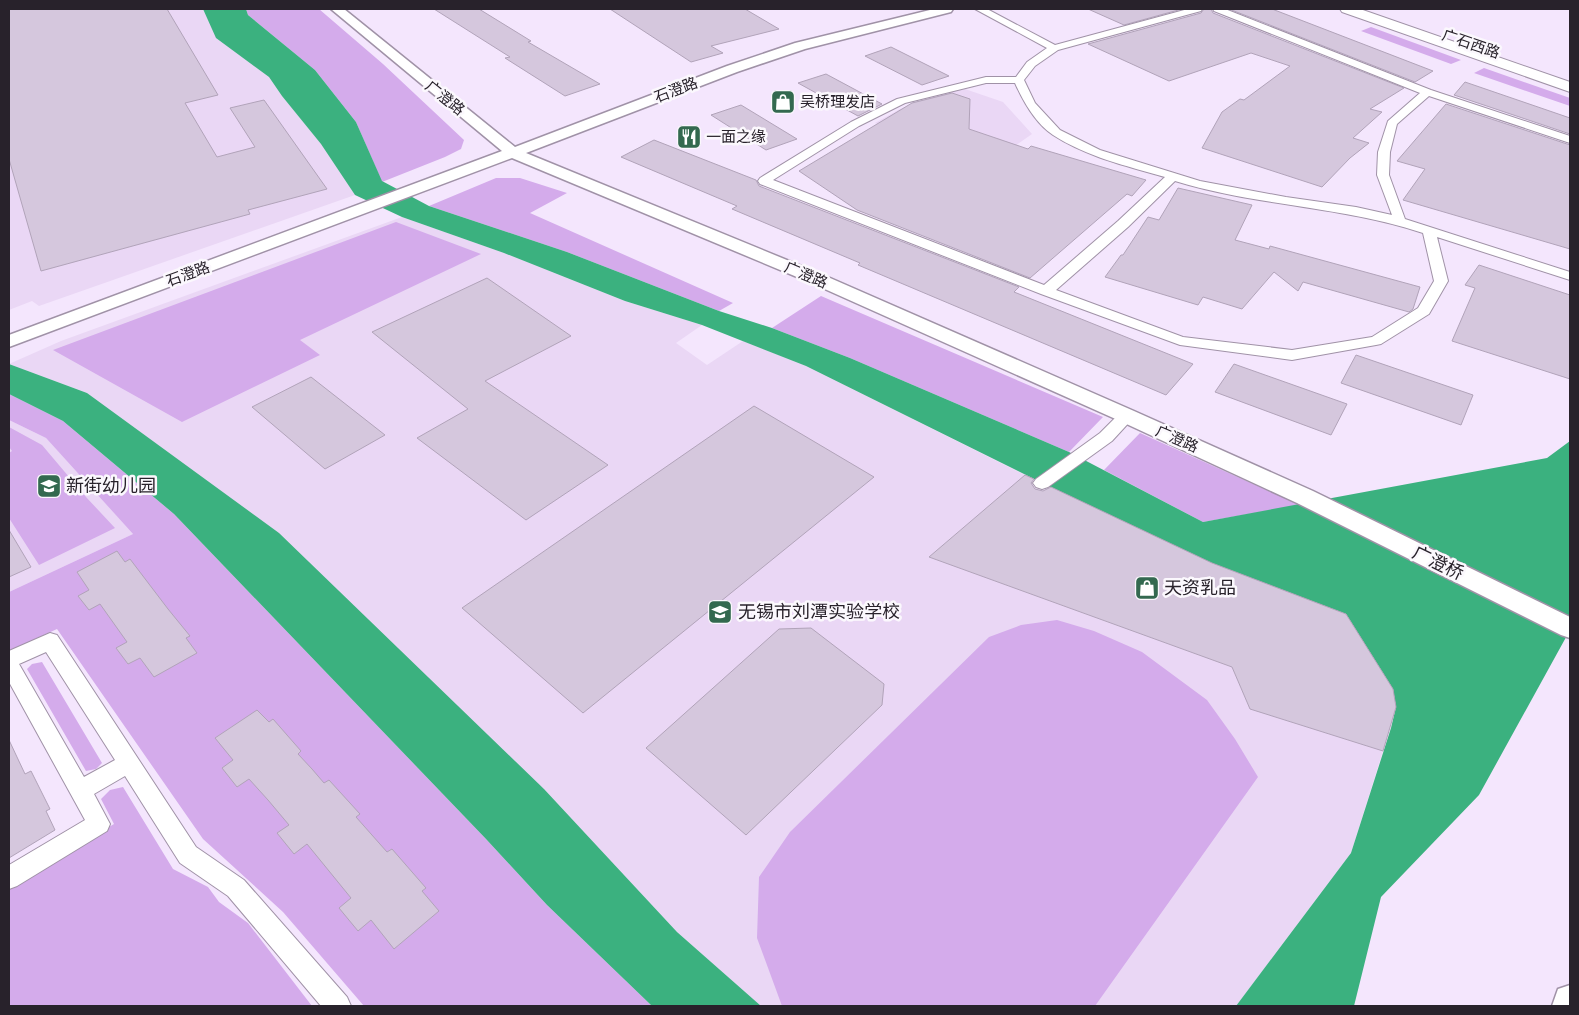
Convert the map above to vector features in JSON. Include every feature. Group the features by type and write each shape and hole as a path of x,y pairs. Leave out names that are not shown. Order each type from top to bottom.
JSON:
{"main road":[{"path":"1347,9 1570,87"},
{"name":"广石西路","path":"1372,9 1570,77"}],"street":[{"name":"广澄路","path":"337,9 512,152 824,282 1305,497"},
{"name":"石澄路","path":"9,341 368,208 732,69 800,46 947,9"},
{"path":"980,9 1054,48"},
{"path":"1020,80 1031,64 1054,48 1198,9"},
{"path":"1217,9 1428,92 1570,140"},
{"path":"1020,80 986,80 901,101 855,124 764,181 1180,341 1292,354 1376,341 1424,311 1441,281 1428,230"},
{"path":"1020,80 1030,104 1056,132 1096,152 1198,184 1286,201 1356,211 1400,221 1570,276"},
{"path":"1400,221 1384,175 1384,152 1392,123 1428,92"},
{"path":"1046,291 1123,224 1172,177"},
{"path":"1042,483 1106,438 1127,416"},
{"name":"广澄桥","path":"1305,497 1570,628"},
{"path":"9,660 50,641 188,855 236,888 338,1006"},
{"path":"9,664 99,824 9,878"},
{"path":"80,790 129,763"},
{"path":"1568,1006 1570,1001"}],"shaded area":[{"path":"9,9 203,9 217,38 269,77 321,144 355,195 39,306 32,301 9,310"},
{"path":"203,9 246,9 248,15 315,70 356,122 382,181 429,206 567,252 719,311 772,328 850,358 1069,452 1203,522 1547,458 1570,441 1570,630 1479,795 1381,897 1354,1006 1236,1006 1351,853 1391,728 1396,707 1393,689 1346,614 1211,563 1042,483 806,366 702,325 625,301 504,253 402,217 355,195 321,144 269,77 216,38"},
{"path":"246,9 319,9 383,64 464,140 461,149 382,182 356,122 315,70 248,15"},
{"path":"1371,27 1461,60 1451,64 1361,31"},
{"path":"1484,68 1570,98 1570,106 1474,73"},
{"path":"965,89 1003,102 1032,134 991,163 875,123 900,109 933,96"},
{"path":"496,178 520,178 567,193 530,213 733,303 719,311 567,252 429,206"},
{"name":"无锡市刘潭实验学校","path":"402,217 504,253 625,301 702,325 676,343 707,365 743,341 806,366 1025,475 929,557 1232,667 1250,709 1383,751 1351,853 1236,1006 761,1006 677,932 544,789 87,393 9,364 61,341"},
{"path":"396,222 481,254 300,340 320,355 182,422 53,350"},
{"path":"821,296 1103,417 1069,452 850,358 772,328"},
{"path":"9,364 87,393 279,533 544,789 677,932 761,1006 652,1006 547,905 174,514 63,421 9,394"},
{"path":"9,394 63,421 174,514 547,905 652,1006 364,1006 283,912 203,839 57,629 9,651 9,592 133,534 46,438 9,420"},
{"name":"新街幼儿园","path":"9,420 46,438 133,534 9,592"},
{"name":"新街幼儿园","path":"9,427 42,445 115,528 39,565 9,518 9,453 12,451 9,447"},
{"path":"1140,433 1300,505 1203,522 1104,470"},
{"path":"1057,620 1094,631 1142,652 1207,700 1235,739 1258,777 1095,1006 782,1006 757,938 759,877 790,832 989,637 1021,625"},
{"path":"42,662 102,763 96,769 86,771 27,669 32,664"},
{"path":"123,787 173,869 208,887 219,902 248,923 312,1006 9,1006 9,887 114,824 101,799 110,790"}],"building":[{"path":"9,9 167,9 218,95 185,103 217,157 255,147 230,108 264,100 327,189 248,210 250,214 41,271 9,159"},
{"path":"434,9 479,9 531,41 528,42 600,84 565,96 505,58 510,57"},
{"path":"610,9 745,9 779,29 711,46 723,53 691,62"},
{"path":"1088,9 1182,9 1124,25"},
{"path":"1204,9 1211,9 1213,13 1404,88 1370,109 1382,112 1353,138 1369,143 1350,158 1322,187 1202,148 1222,112 1240,99 1244,100 1290,66 1251,53 1169,81 1088,44 1201,13"},
{"path":"1229,9 1272,9 1433,71 1415,82"},
{"path":"891,47 949,76 922,85 865,56"},
{"path":"826,74 882,104 858,116 798,83"},
{"path":"1465,82 1570,118 1570,134 1454,95"},
{"path":"952,93 970,99 969,129 1028,149 1031,146 1146,180 1132,196 1127,194 1030,278 857,210 799,171 912,103"},
{"path":"1446,104 1570,145 1570,249 1403,200 1425,169 1397,161"},
{"path":"741,105 797,139 766,150 711,115"},
{"path":"654,140 756,180 759,186 1019,287 1014,292 1193,364 1166,395 858,265 860,263 732,209 737,206 621,157"},
{"path":"1178,188 1252,205 1235,240 1269,249 1270,246 1420,287 1413,309 1409,312 1303,282 1298,291 1274,272 1242,309 1203,297 1198,305 1105,277 1121,255 1123,255 1148,217 1159,220"},
{"path":"1479,265 1570,295 1570,379 1452,341 1475,288 1465,285"},
{"path":"487,278 571,336 485,381 608,465 526,520 417,438 468,409 372,332"},
{"path":"1356,355 1473,395 1461,425 1341,383"},
{"path":"1234,364 1347,404 1331,435 1215,392"},
{"path":"311,377 385,435 325,469 252,407"},
{"path":"754,406 874,477 583,713 462,608"},
{"name":"天资乳品","path":"1025,475 1034,479 1031,483 1035,489 1043,491 1051,487 1212,563 1346,614 1393,689 1396,707 1383,751 1250,709 1232,667 929,557"},
{"path":"9,530 31,567 9,577"},
{"path":"117,551 125,562 130,559 190,636 186,638 197,653 154,677 140,658 128,664 116,648 127,642 100,604 89,610 78,596 89,590 77,572"},
{"path":"811,628 884,684 882,705 746,835 646,748 779,629"},
{"path":"257,710 269,722 273,719 301,751 298,754 324,783 329,780 360,814 356,817 387,852 392,849 426,888 422,891 439,911 394,949 371,920 358,931 339,908 351,898 307,844 294,854 277,833 289,825 249,779 237,787 222,768 233,760 215,738"},
{"path":"9,740 25,774 31,771 50,809 46,811 55,830 9,858"}],"place":[{"name":"吴桥理发店","path":"783,102"},
{"name":"一面之缘","path":"689,137"},
{"name":"新街幼儿园","path":"49,486"},
{"name":"天资乳品","path":"1147,588"},
{"name":"无锡市刘潭实验学校","path":"720,612"}]}
